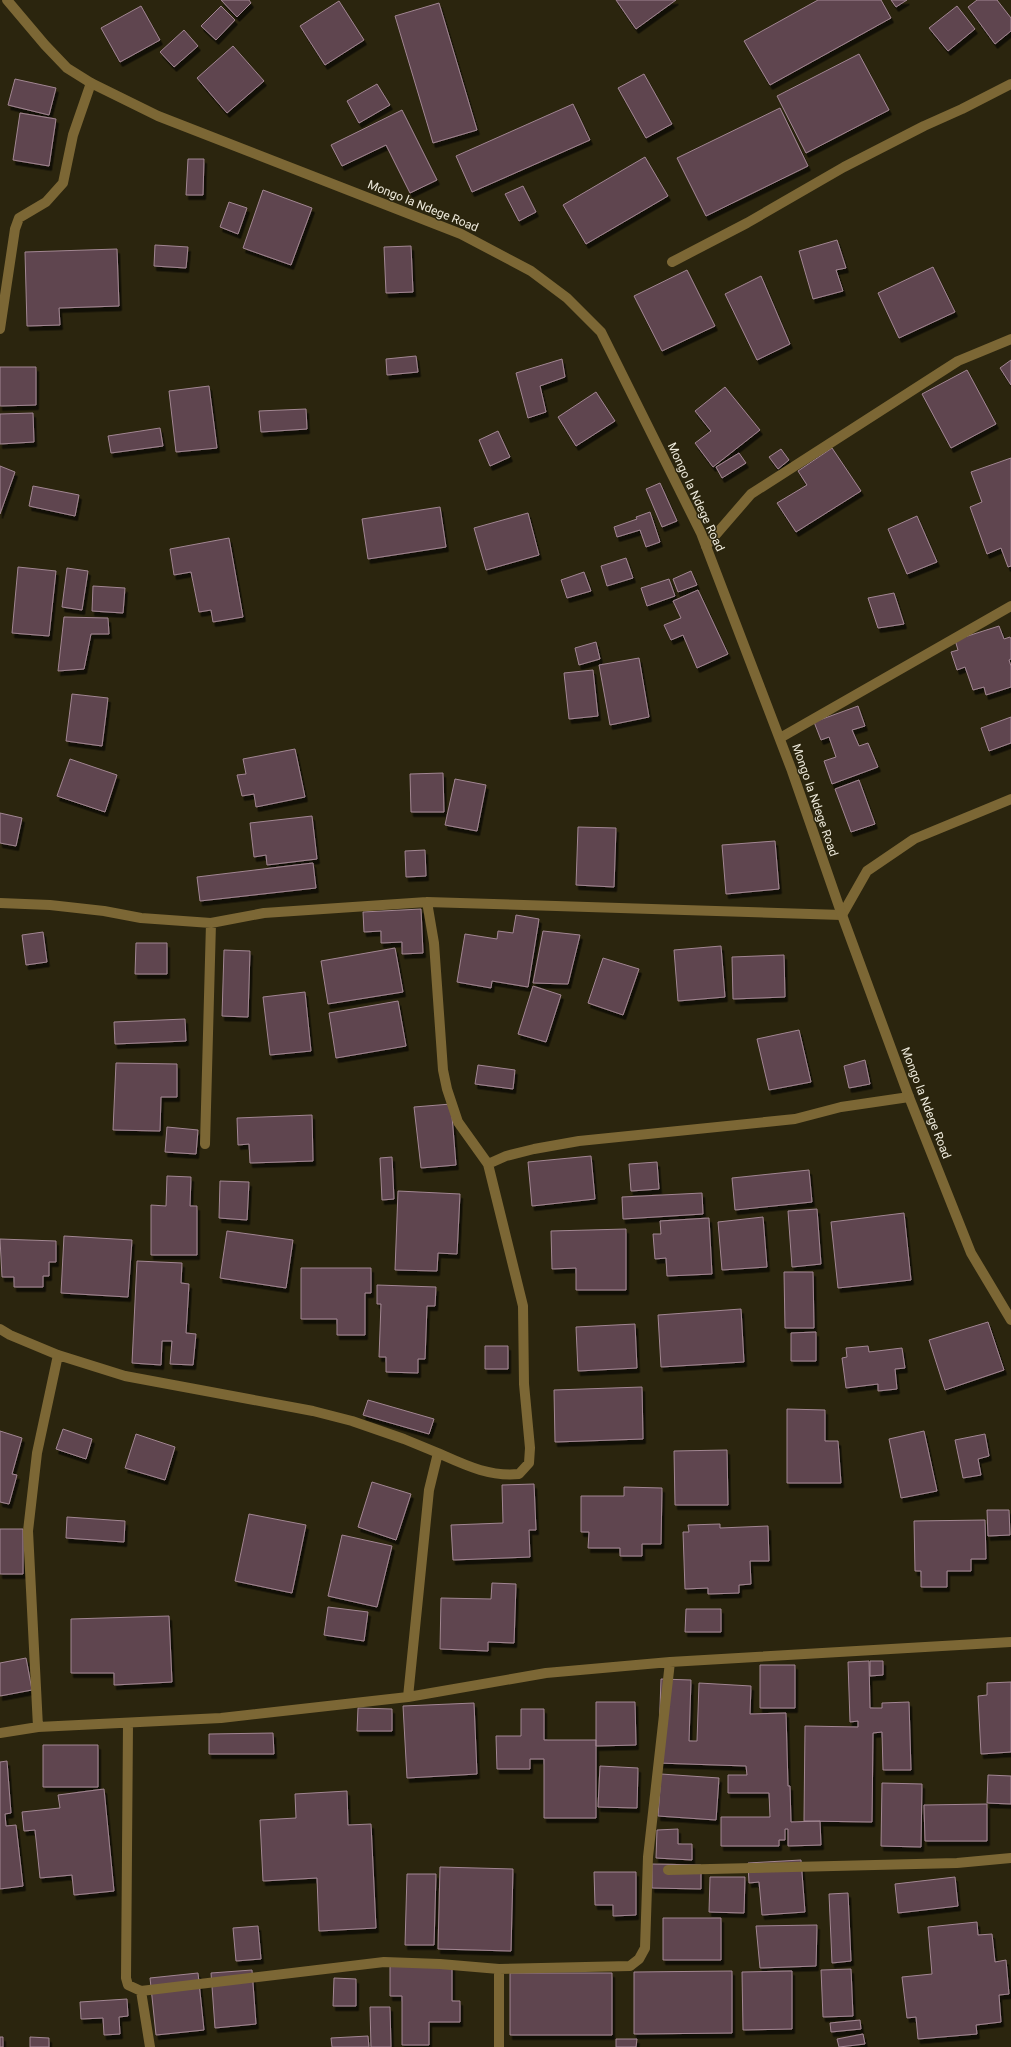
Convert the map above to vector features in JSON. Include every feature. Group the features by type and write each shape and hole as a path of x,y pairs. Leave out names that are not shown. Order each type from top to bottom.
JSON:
{"street":[{"name":"Mongo la Ndege Road","path":"7,0 45,45 67,68 91,83 158,116 461,234 537,275 567,298 601,332 706,546 780,738 842,915 909,1097 971,1253 1011,1320"},
{"path":"0,329 15,228 20,218 46,202 63,183 73,135 91,83"},
{"path":"672,262 746,223 844,167 1011,84"},
{"path":"706,546 751,494 958,361 1011,339"},
{"path":"780,738 1011,606"},
{"path":"0,903 50,905 104,911 141,918 210,924 264,913 427,902 842,915 867,871 914,839 1011,799"},
{"path":"0,1329 10,1335 58,1355 125,1376 313,1411 352,1421 404,1439 465,1466 502,1476 519,1474 529,1463 530,1448 525,1391 523,1306 488,1164 458,1122 447,1089 443,1070 434,943 427,902"},
{"path":"205,1144 210,924"},
{"path":"488,1164 506,1156 534,1149 579,1141 795,1119 841,1107 909,1097"},
{"path":"38,1727 28,1531 37,1452 58,1355"},
{"path":"408,1697 429,1490 438,1453"},
{"path":"0,1733 38,1727 128,1724 221,1718 408,1697 546,1673 670,1662 1011,1642"},
{"path":"128,1724 126,1978 128,1985 141,1991 384,1962 440,1964 499,1969 617,1968 630,1966 639,1959 645,1948 648,1857 670,1662"},
{"path":"668,1870 957,1863 1011,1858"},
{"path":"499,1969 499,2047"},
{"path":"141,1991 150,2047"}],"building":[{"path":"221,0 249,0 251,3 237,17"},
{"path":"616,0 676,0 636,29"},
{"path":"818,0 881,0 891,18 770,85 744,41"},
{"path":"891,0 907,0 896,7"},
{"path":"977,0 997,0 1011,18 1011,31 995,44 968,7"},
{"path":"339,1 364,40 325,65 300,26"},
{"path":"439,3 477,130 433,143 395,16"},
{"path":"141,6 160,40 120,62 101,28"},
{"path":"221,6 235,20 216,40 201,26"},
{"path":"957,6 975,29 948,51 929,28"},
{"path":"184,30 198,46 174,67 160,52"},
{"path":"233,46 264,81 227,113 197,78"},
{"path":"859,54 889,110 806,153 777,96"},
{"path":"644,74 672,124 646,138 618,88"},
{"path":"15,79 56,88 49,115 8,105"},
{"path":"377,84 390,105 359,123 347,101"},
{"path":"573,104 590,140 472,192 456,156"},
{"path":"780,108 808,166 706,216 677,158"},
{"path":"402,110 437,180 410,193 386,145 342,166 331,145"},
{"path":"20,113 56,119 49,166 13,160"},
{"path":"645,157 668,196 586,244 563,205"},
{"path":"188,159 204,159 203,195 186,195"},
{"path":"523,186 536,212 519,221 505,194"},
{"path":"263,190 312,208 291,265 243,248"},
{"path":"229,202 247,208 238,234 220,227"},
{"path":"837,240 846,268 836,270 843,291 813,299 799,251"},
{"path":"155,245 188,247 186,268 154,266"},
{"path":"411,246 413,292 386,293 384,247"},
{"path":"117,249 119,306 59,308 60,325 27,326 25,252"},
{"path":"933,267 955,312 899,338 878,293"},
{"path":"687,270 715,326 662,351 634,296"},
{"path":"761,276 790,344 757,360 725,294"},
{"path":"416,356 418,372 387,375 386,359"},
{"path":"562,359 565,377 540,386 546,412 528,418 516,373"},
{"path":"1011,360 1011,385 1000,368"},
{"path":"0,367 36,367 36,405 0,406"},
{"path":"967,370 996,424 951,448 922,394"},
{"path":"209,386 217,448 176,452 169,391"},
{"path":"725,387 760,430 713,467 695,443 711,431 695,411"},
{"path":"596,392 615,421 576,446 558,417"},
{"path":"306,409 307,429 261,432 259,411"},
{"path":"33,413 34,442 0,444 0,414"},
{"path":"160,428 163,446 111,453 108,436"},
{"path":"498,431 510,457 490,466 479,440"},
{"path":"832,448 861,491 796,532 777,503 807,485 798,471"},
{"path":"781,449 789,460 778,469 769,457"},
{"path":"739,453 746,463 722,478 716,467"},
{"path":"1011,458 1011,566 1008,567 1001,548 987,554 970,507 982,502 971,472"},
{"path":"0,466 15,472 0,514"},
{"path":"660,483 677,521 662,527 646,489"},
{"path":"33,486 79,495 75,516 29,506"},
{"path":"440,507 446,547 368,559 362,519"},
{"path":"650,512 660,542 646,547 640,530 617,537 614,527 637,519 636,517"},
{"path":"528,513 539,555 486,570 474,528"},
{"path":"917,516 937,562 907,574 888,529"},
{"path":"229,538 243,617 213,622 211,610 199,612 191,572 174,575 170,549"},
{"path":"626,558 633,578 607,586 601,566"},
{"path":"18,567 56,571 49,636 12,633"},
{"path":"67,568 88,571 82,610 62,607"},
{"path":"691,571 697,585 678,592 673,579"},
{"path":"584,572 591,591 567,598 561,580"},
{"path":"669,579 675,596 647,606 641,588"},
{"path":"93,586 125,588 123,613 92,611"},
{"path":"698,590 728,654 697,668 683,635 671,640 664,625 681,618 673,601"},
{"path":"894,593 904,624 878,628 868,598"},
{"path":"64,617 108,618 109,634 91,634 84,669 58,671"},
{"path":"999,626 1004,639 1010,637 1011,639 1011,659 1009,660 1011,666 1011,687 986,695 984,687 973,690 965,667 957,670 951,652 958,650 955,640"},
{"path":"596,642 600,659 579,665 575,648"},
{"path":"639,658 649,717 610,725 599,665"},
{"path":"593,670 598,716 569,719 564,673"},
{"path":"72,694 108,698 102,746 66,741"},
{"path":"858,706 865,726 852,730 859,746 868,743 878,767 832,784 824,761 836,757 829,737 821,740 814,722"},
{"path":"1011,717 1011,743 989,751 981,728"},
{"path":"295,749 305,797 256,807 254,794 242,796 237,775 246,774 243,759"},
{"path":"70,759 117,775 105,812 57,796"},
{"path":"443,773 444,812 411,812 410,774"},
{"path":"455,779 486,785 477,831 445,825"},
{"path":"859,780 875,824 851,832 835,789"},
{"path":"0,813 22,818 16,846 0,843"},
{"path":"312,816 317,859 267,865 266,855 254,857 250,823"},
{"path":"578,827 616,828 614,887 576,885"},
{"path":"775,841 779,889 726,894 722,845"},
{"path":"425,850 426,876 406,877 405,851"},
{"path":"313,863 316,888 200,901 197,877"},
{"path":"421,909 423,953 402,954 402,942 381,943 381,931 364,932 363,912"},
{"path":"516,915 539,919 528,987 492,981 491,988 457,982 465,934 497,939 498,931 513,933"},
{"path":"543,931 580,935 568,984 533,983"},
{"path":"43,932 47,962 26,965 22,935"},
{"path":"136,943 167,943 167,974 135,974"},
{"path":"721,946 725,997 678,1001 674,950"},
{"path":"395,948 403,992 328,1004 321,961"},
{"path":"224,950 250,951 248,1017 222,1016"},
{"path":"784,955 785,997 733,999 732,957"},
{"path":"603,958 639,969 623,1015 588,1003"},
{"path":"533,986 561,995 546,1042 518,1034"},
{"path":"305,992 311,1051 270,1055 263,997"},
{"path":"398,1001 406,1046 336,1058 329,1013"},
{"path":"185,1019 186,1041 115,1044 114,1022"},
{"path":"799,1030 811,1082 769,1090 757,1039"},
{"path":"865,1060 870,1084 849,1088 844,1066"},
{"path":"116,1063 177,1064 177,1097 161,1097 160,1131 113,1130"},
{"path":"478,1065 515,1070 513,1089 475,1084"},
{"path":"451,1104 456,1165 421,1168 414,1107"},
{"path":"312,1115 313,1161 250,1163 249,1144 238,1145 237,1118"},
{"path":"167,1127 198,1130 196,1154 165,1152"},
{"path":"591,1156 595,1199 532,1206 528,1162"},
{"path":"392,1157 394,1199 382,1200 380,1158"},
{"path":"657,1162 659,1189 631,1191 629,1164"},
{"path":"809,1170 812,1202 735,1210 732,1178"},
{"path":"167,1176 191,1177 190,1206 197,1206 197,1255 151,1255 151,1205 166,1206"},
{"path":"220,1181 249,1182 247,1220 219,1218"},
{"path":"398,1191 460,1194 457,1254 438,1253 437,1271 395,1270"},
{"path":"702,1193 703,1214 623,1219 622,1197"},
{"path":"817,1209 821,1264 792,1267 788,1211"},
{"path":"904,1213 911,1280 838,1288 831,1222"},
{"path":"763,1217 767,1267 722,1270 718,1222"},
{"path":"709,1218 712,1274 667,1276 666,1258 655,1259 653,1234 661,1234 660,1221"},
{"path":"626,1229 626,1290 576,1290 576,1268 552,1269 551,1231"},
{"path":"227,1231 293,1240 286,1288 220,1278"},
{"path":"64,1236 132,1240 128,1297 61,1293"},
{"path":"0,1239 56,1241 56,1262 49,1262 49,1276 43,1276 43,1287 14,1287 14,1277 2,1277"},
{"path":"137,1261 182,1263 181,1283 189,1284 186,1333 196,1334 193,1365 170,1364 172,1341 162,1341 161,1365 132,1363"},
{"path":"301,1268 371,1268 371,1293 365,1293 365,1335 337,1335 337,1319 301,1319"},
{"path":"784,1272 813,1272 814,1328 785,1328"},
{"path":"377,1285 436,1287 435,1306 427,1306 425,1359 418,1359 418,1373 386,1372 386,1357 379,1357 381,1304 377,1304"},
{"path":"741,1309 744,1362 661,1367 658,1315"},
{"path":"988,1322 1004,1370 945,1390 929,1340"},
{"path":"635,1324 637,1368 578,1371 576,1327"},
{"path":"816,1332 816,1361 791,1361 791,1333"},
{"path":"485,1346 508,1346 508,1369 485,1369"},
{"path":"868,1346 869,1352 902,1348 905,1368 895,1369 897,1389 878,1391 878,1384 846,1388 842,1358 847,1357 846,1348"},
{"path":"642,1387 643,1439 555,1442 554,1390"},
{"path":"368,1400 434,1419 429,1434 363,1415"},
{"path":"787,1409 825,1410 825,1441 838,1441 841,1483 787,1483"},
{"path":"63,1429 92,1439 86,1459 56,1449"},
{"path":"0,1431 22,1438 12,1474 17,1475 9,1504 0,1502"},
{"path":"924,1431 937,1491 901,1498 889,1439"},
{"path":"136,1434 175,1447 165,1480 125,1468"},
{"path":"985,1434 989,1456 978,1459 981,1475 963,1478 955,1440"},
{"path":"727,1450 728,1505 675,1505 674,1451"},
{"path":"372,1482 411,1494 396,1540 358,1527"},
{"path":"534,1484 536,1530 529,1530 530,1557 453,1560 451,1525 503,1523 502,1485"},
{"path":"624,1487 662,1488 661,1544 642,1544 642,1556 620,1556 620,1548 588,1548 589,1532 581,1532 581,1496 624,1496"},
{"path":"987,1510 1009,1510 1010,1535 988,1536"},
{"path":"249,1514 306,1525 292,1593 235,1581"},
{"path":"67,1517 125,1521 124,1542 66,1538"},
{"path":"985,1520 986,1559 971,1559 971,1571 947,1571 947,1587 921,1587 921,1571 915,1571 914,1521"},
{"path":"720,1524 720,1528 768,1526 769,1561 750,1561 751,1584 739,1585 739,1593 708,1594 708,1588 685,1589 683,1532 689,1532 688,1525"},
{"path":"0,1529 23,1529 23,1574 0,1574"},
{"path":"342,1535 392,1546 377,1607 328,1596"},
{"path":"492,1583 516,1584 514,1643 488,1642 488,1651 440,1649 441,1598 491,1599"},
{"path":"328,1607 368,1612 364,1641 324,1635"},
{"path":"686,1609 721,1609 721,1632 685,1632"},
{"path":"169,1616 172,1682 114,1685 114,1673 71,1673 71,1619"},
{"path":"26,1658 32,1690 0,1696 0,1663"},
{"path":"869,1661 870,1708 882,1708 882,1703 909,1702 911,1770 883,1770 882,1732 873,1733 872,1822 804,1821 805,1726 858,1727 858,1721 850,1722 848,1662"},
{"path":"870,1661 883,1661 883,1675 870,1676"},
{"path":"760,1665 795,1665 795,1708 760,1708"},
{"path":"661,1679 691,1680 689,1741 697,1741 699,1683 751,1686 750,1714 786,1713 788,1786 790,1786 791,1822 820,1821 821,1845 788,1846 788,1829 785,1829 785,1840 779,1840 779,1846 721,1846 721,1817 770,1817 769,1793 728,1793 728,1775 747,1775 746,1766 658,1763"},
{"path":"1011,1682 1011,1752 981,1754 978,1696 987,1695 987,1683"},
{"path":"596,1702 635,1702 636,1745 596,1746"},
{"path":"474,1703 477,1774 407,1778 403,1706"},
{"path":"358,1708 392,1709 392,1731 357,1731"},
{"path":"521,1709 544,1709 544,1740 596,1740 596,1818 544,1818 544,1759 530,1759 530,1769 497,1769 496,1736 521,1736"},
{"path":"273,1733 274,1754 209,1754 209,1734"},
{"path":"43,1745 98,1745 98,1787 43,1787"},
{"path":"7,1761 11,1813 5,1814 6,1826 16,1825 23,1886 0,1889 0,1762"},
{"path":"600,1766 638,1768 637,1808 598,1807"},
{"path":"661,1774 719,1778 716,1820 658,1816"},
{"path":"988,1775 1011,1776 1011,1804 987,1803"},
{"path":"882,1783 922,1784 921,1847 881,1846"},
{"path":"104,1789 114,1891 74,1895 72,1875 40,1878 35,1830 24,1831 22,1812 60,1808 58,1795"},
{"path":"347,1791 348,1825 371,1824 376,1928 319,1931 317,1878 263,1881 260,1820 296,1818 295,1794"},
{"path":"987,1804 987,1841 925,1841 924,1805"},
{"path":"678,1829 678,1844 692,1844 692,1860 656,1858 657,1830"},
{"path":"801,1860 805,1912 762,1915 759,1882 749,1883 748,1863"},
{"path":"652,1864 701,1865 701,1889 652,1888"},
{"path":"440,1867 513,1869 511,1951 438,1949"},
{"path":"594,1872 636,1872 636,1915 613,1916 613,1905 595,1905"},
{"path":"407,1874 436,1874 434,1945 405,1945"},
{"path":"710,1877 745,1877 744,1913 709,1912"},
{"path":"955,1877 958,1906 898,1913 895,1884"},
{"path":"848,1893 851,1961 832,1963 829,1894"},
{"path":"663,1918 721,1918 721,1960 663,1960"},
{"path":"977,1922 978,1935 992,1934 995,1962 1006,1960 1009,1994 999,1995 1001,2022 976,2025 977,2034 918,2039 916,2017 907,2018 902,1977 932,1974 928,1927"},
{"path":"817,1925 816,1966 760,1968 756,1926"},
{"path":"258,1926 261,1959 236,1961 233,1928"},
{"path":"390,1966 452,1966 452,2001 460,2001 460,2022 429,2022 429,2045 402,2045 402,1996 390,1996"},
{"path":"851,1969 853,2016 823,2017 821,1970"},
{"path":"252,1970 256,2024 215,2028 211,1973"},
{"path":"732,1971 732,2033 634,2034 634,1972"},
{"path":"792,1971 792,2029 743,2030 742,1972"},
{"path":"198,1973 204,2030 156,2035 150,1978"},
{"path":"510,1973 612,1973 612,2035 510,2035"},
{"path":"334,1978 356,1979 356,2006 333,2006"},
{"path":"127,1999 128,2016 119,2017 120,2034 104,2035 103,2018 81,2019 80,2002"},
{"path":"370,2007 390,2007 391,2047 371,2047"},
{"path":"860,2020 861,2029 831,2032 830,2023"},
{"path":"863,2034 865,2044 839,2047 837,2039"},
{"path":"368,2036 369,2047 332,2047 331,2038"},
{"path":"0,2037 3,2037 3,2047 0,2047"},
{"path":"30,2037 49,2038 49,2047 30,2047"},
{"path":"616,2039 637,2039 636,2047 616,2047"}]}
